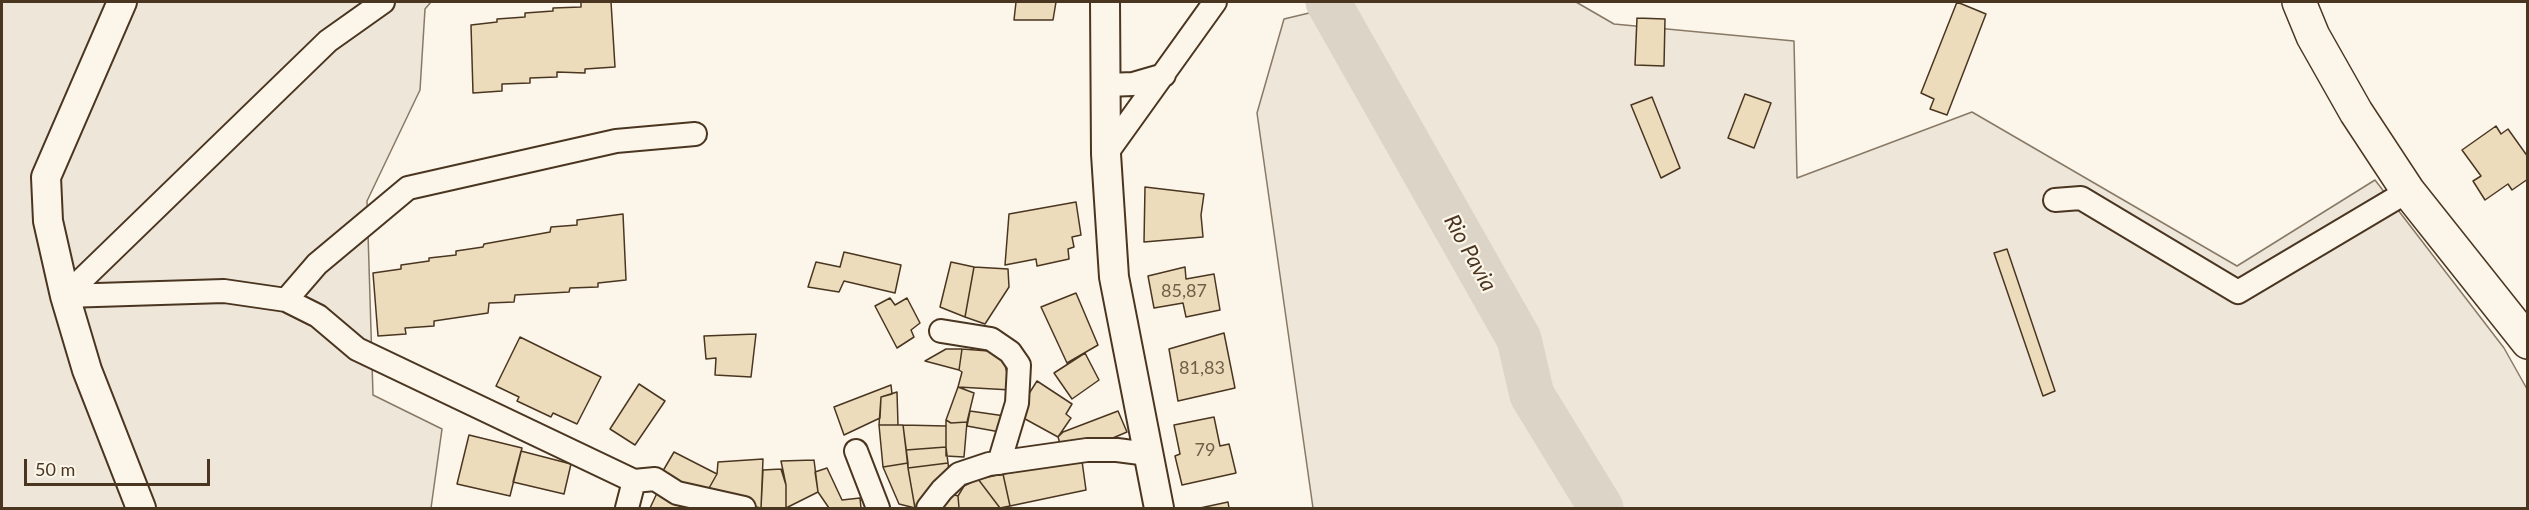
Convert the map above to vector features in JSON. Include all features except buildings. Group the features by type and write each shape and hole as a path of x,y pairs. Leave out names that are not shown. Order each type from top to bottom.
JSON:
{"main road":[{"path":"2299,2 2313,36 2356,112 2408,191 2528,342"}],"street":[{"path":"122,2 46,177 48,221 65,296 87,370 141,508"},
{"path":"65,296 328,41 383,2"},
{"path":"1106,2 1106,154 1114,277 1159,508"},
{"path":"1106,154 1215,2"},
{"path":"1107,85 1132,84 1164,75"},
{"path":"286,300 317,264 408,188 616,141 695,134"},
{"path":"2055,200 2081,198 2238,292 2408,191"},
{"path":"65,296 224,291 286,300 318,316 357,349 634,481 655,479 677,493 744,508"},
{"path":"941,331 991,339 1010,352 1019,365 1017,403 999,463"},
{"path":"928,508 959,474 999,463 1087,450 1148,454"},
{"path":"855,451 878,508"},
{"path":"627,508 634,481"}],"shaded area":[{"path":"2,2 431,2 425,9 420,90 367,201 373,395 442,429 431,508 2,508"},
{"path":"1355,2 1576,2 1614,24 1794,41 1797,178 1972,112 2237,266 2375,180 2504,348 2527,389 2527,508 1313,508 1257,113 1284,19"}],"waterway":[{"name":"Rio Pavia","path":"1328,2 1519,339 1532,395 1601,508"}]}
